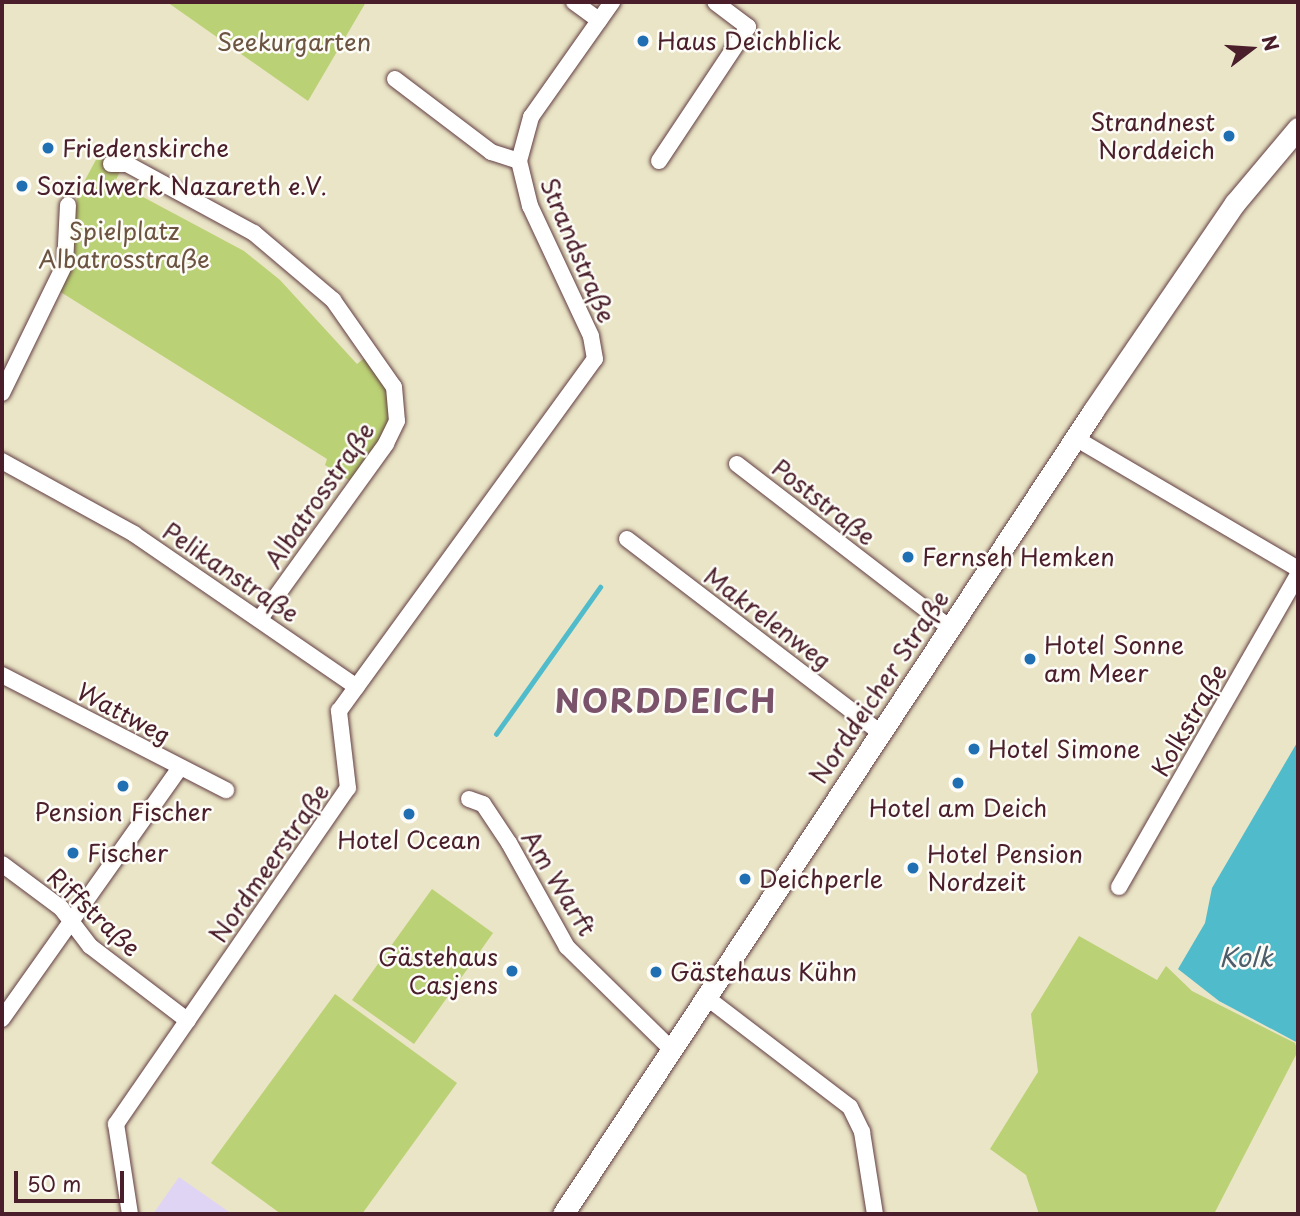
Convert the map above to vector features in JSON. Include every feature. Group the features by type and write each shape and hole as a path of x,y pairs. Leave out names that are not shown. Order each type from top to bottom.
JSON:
{"street":[{"path":"574,2 599,20"},
{"name":"Strandstraße","path":"588,375 594,359 591,336 530,206 519,162 531,117 612,2"},
{"path":"659,161 748,27 715,2"},
{"path":"395,79 491,152 519,162"},
{"name":"Norddeicher Straße","path":"563,1214 1075,438 1235,203 1298,128"},
{"name":"Albatrosstraße","path":"111,164 127,163 254,233 333,300 394,387 397,421 386,444 261,618"},
{"path":"2,393 65,264 68,205"},
{"name":"Nordmeerstraße","path":"130,1214 117,1124 348,788 339,711 588,375"},
{"path":"1075,438 1298,569"},
{"name":"Pelikanstraße","path":"2,461 134,534 261,618 357,687"},
{"name":"Poststraße","path":"737,464 950,628"},
{"name":"Makrelenweg","path":"627,539 881,733"},
{"name":"Kolkstraße","path":"1119,887 1298,575"},
{"name":"Wattweg","path":"2,675 226,790"},
{"path":"2,1019 72,924 180,768"},
{"name":"Am Warft","path":"469,799 483,804 509,843 567,947 672,1050"},
{"name":"Riffstraße","path":"2,864 61,908 90,946 188,1021"},
{"path":"706,998 850,1107 862,1132 875,1214"}],"shaded area":[{"path":"179,1177 232,1214 153,1214"}],"green space":[{"name":"Seekurgarten","path":"167,2 366,2 308,101"},
{"name":"Spielplatz Albatrosstraße","path":"98,156 121,169 115,182 244,251 280,280 357,364 367,356 388,391 392,421 350,481 325,465 327,459 59,291 72,266 77,195"},
{"path":"432,889 493,933 414,1044 352,1000"},
{"path":"1079,936 1157,980 1166,966 1192,991 1295,1043 1298,1051 1214,1214 1039,1214 1026,1175 990,1149 1038,1072 1031,1014"},
{"path":"335,994 457,1083 362,1214 281,1214 211,1163"}],"water":[{"name":"Kolk","path":"1298,741 1298,1043 1219,1001 1178,969 1205,923 1212,888"}],"waterway":[{"path":"496,734 600,587"}],"place":[{"name":"Haus Deichblick","path":"643,41"},
{"name":"Strandnest Norddeich","path":"1229,136"},
{"name":"Friedenskirche","path":"48,148"},
{"name":"Sozialwerk Nazareth e.V.","path":"22,186"},
{"name":"Fernseh Hemken","path":"908,557"},
{"name":"Hotel Sonne am Meer","path":"1030,659"},
{"name":"Hotel Simone","path":"974,749"},
{"name":"Hotel am Deich","path":"958,783"},
{"name":"Pension Fischer","path":"123,786"},
{"name":"Hotel Ocean","path":"409,814"},
{"name":"Fischer","path":"73,853"},
{"name":"Hotel Pension Nordzeit","path":"913,868"},
{"name":"Deichperle","path":"745,879"},
{"name":"Gästehaus Casjens","path":"512,971"},
{"name":"Gästehaus Kühn","path":"656,972"}],"district":[{"name":"NORDDEICH","path":"666,700"}]}
